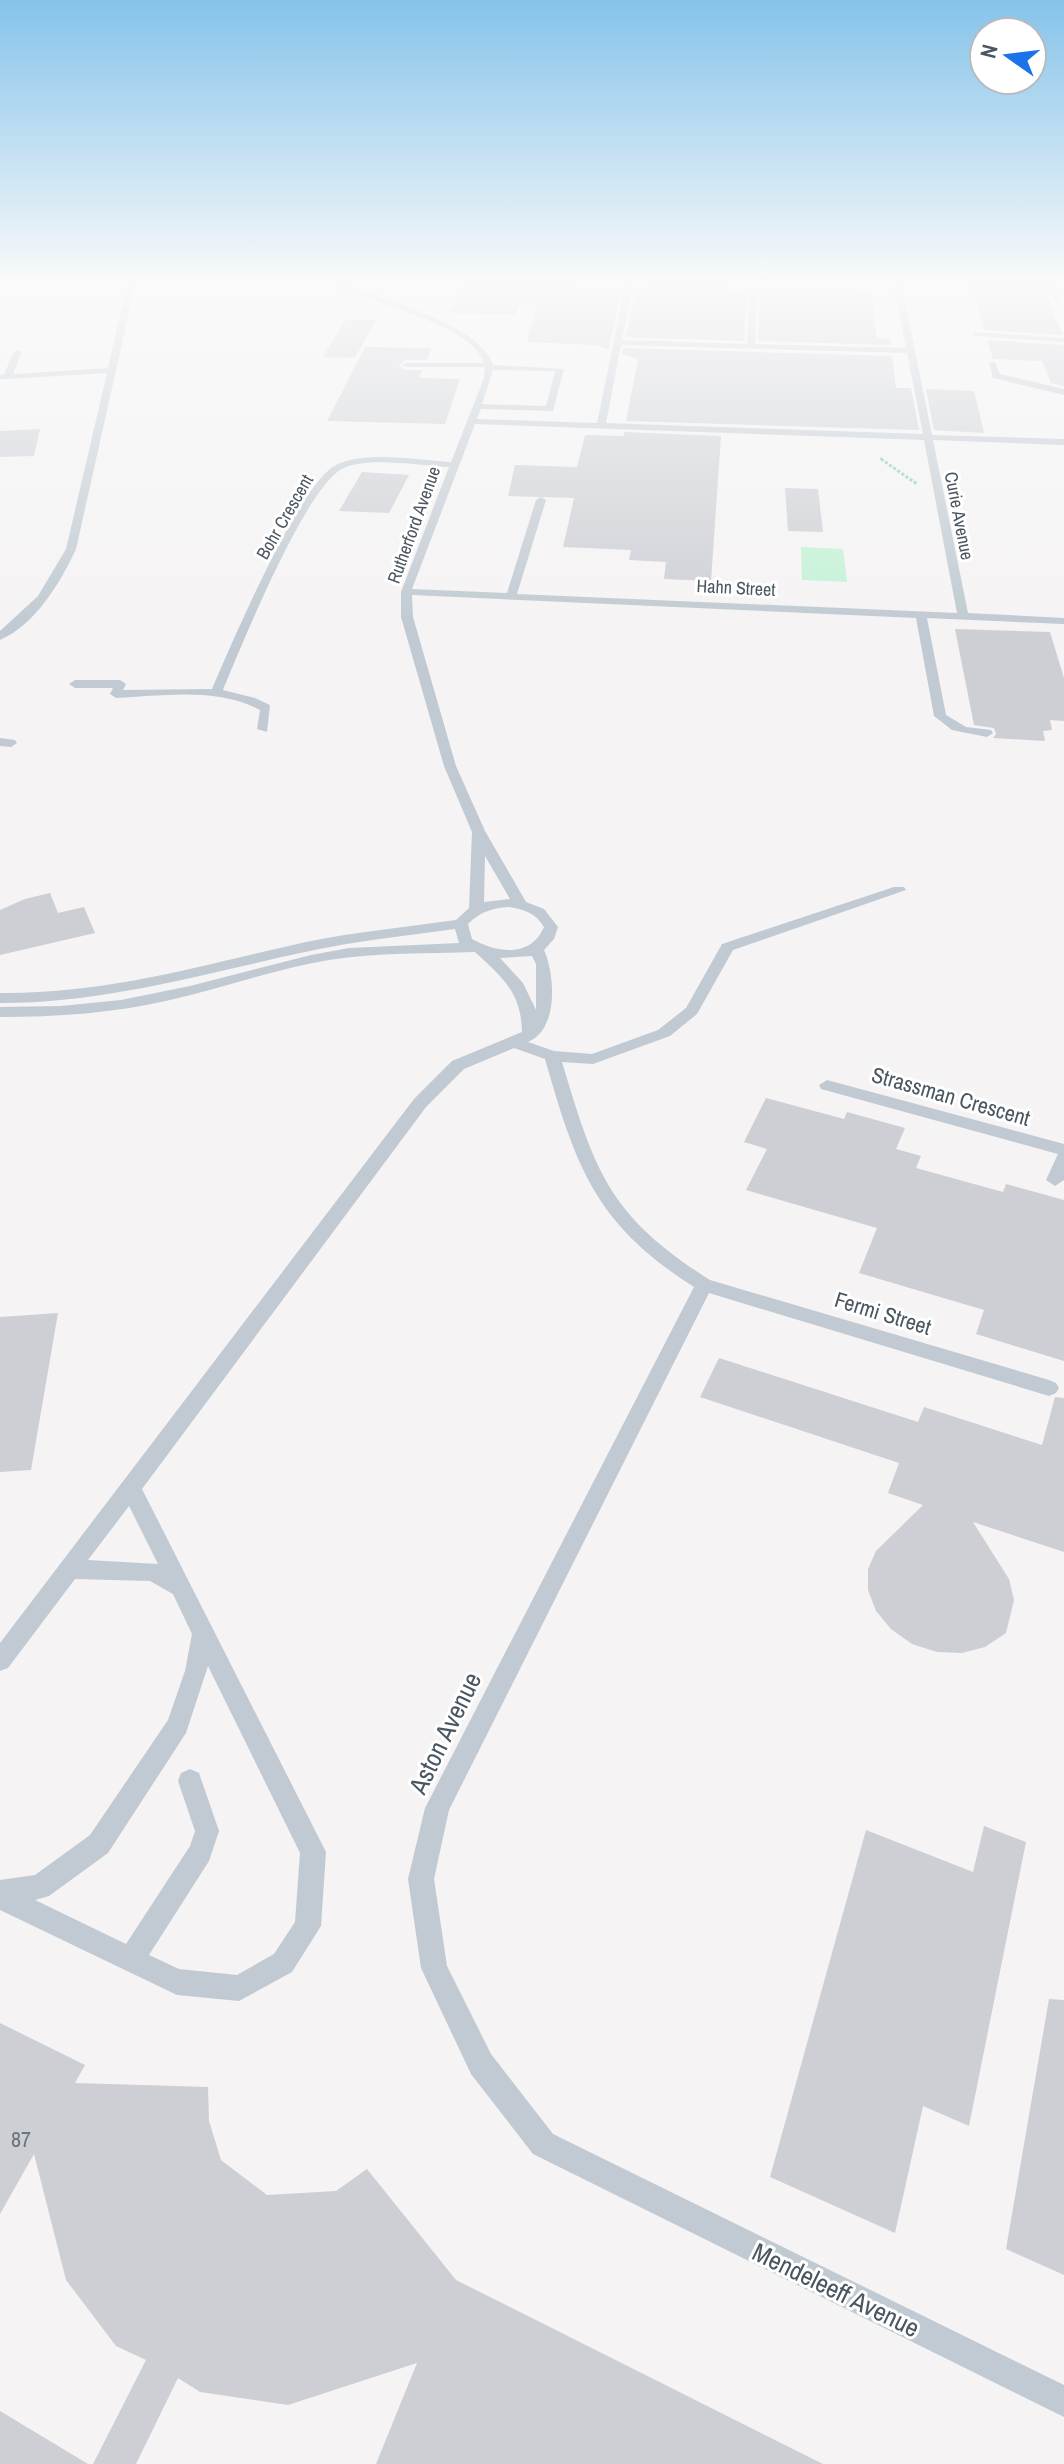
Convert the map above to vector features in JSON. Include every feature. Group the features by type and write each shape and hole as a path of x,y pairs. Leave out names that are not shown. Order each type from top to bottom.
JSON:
{"lane":[{"path":"0,637 38,606 57,581 71,549 106,396"},
{"name":"Rutherford Avenue","path":"480,396 406,592 407,617 450,766 478,831 520,904"},
{"path":"477,406 550,409 553,396"},
{"path":"601,425 607,396"},
{"name":"Curie Avenue","path":"919,396 963,616"},
{"path":"472,421 1064,442"},
{"name":"Bohr Crescent","path":"216,693 246,620 329,473 356,462 455,465"},
{"path":"511,597 541,500"},
{"name":"Hahn Street","path":"406,592 1064,621"},
{"path":"921,615 940,716 950,727 987,733"},
{"path":"75,684 120,684 116,694 216,693 252,698 266,708 263,729"},
{"name":"Rutherford Avenue","path":"476,910 479,892 478,831"},
{"path":"522,1039 552,1056 593,1059 664,1033 692,1011 727,947 899,890"},
{"path":"0,998 88,997 307,947 461,924 476,910 497,903 520,904 542,913 551,927 544,942 536,948 510,955 442,947 313,959 121,1005 50,1012 0,1012"},
{"path":"461,924 465,941 517,980 529,1010 522,1039"},
{"path":"0,1661 420,1103 458,1065 522,1039 545,1007 543,964 536,948"},
{"name":"Fermi Street","path":"552,1056 577,1136 598,1185 637,1235 666,1262 704,1285 1049,1388"},
{"name":"Strassman Crescent","path":"827,1085 1064,1150"},
{"path":"1055,1180 1064,1158"},
{"name":"Aston Avenue","path":"609,2178 543,2144 481,2064 434,1968 421,1879 437,1808 704,1285"},
{"path":"0,1895 177,1982 239,1988 283,1963 308,1926 313,1852 130,1486"},
{"path":"68,1569 153,1572 178,1587"},
{"path":"0,1895 40,1887 99,1844 178,1725 196,1671 203,1635"},
{"path":"130,1961 200,1852 207,1831 190,1781"},
{"name":"Mendeleeff Avenue","path":"609,2178 1064,2401"}],"path":[{"path":"877,456 890,463 910,482 937,487"}],"green space":[{"path":"801,547 843,549 847,582 802,580"}],"building":[{"path":"340,396 454,396 445,424 327,421"},
{"path":"631,396 913,396 919,430 626,421"},
{"path":"927,396 975,396 984,433 934,430"},
{"path":"40,429 34,456 0,457 0,431"},
{"path":"624,432 721,436 711,581 664,579 666,562 629,560 631,550 563,547 574,498 508,496 515,465 577,467 585,435 624,436"},
{"path":"362,472 409,475 389,513 339,511"},
{"path":"785,488 818,489 823,532 788,531"},
{"path":"955,629 1050,632 1064,678 1064,721 1050,720 1052,730 1043,731 1045,741 993,738 996,734 994,728 974,725"},
{"path":"50,893 58,913 84,907 95,933 0,955 0,910"},
{"path":"766,1098 844,1119 847,1112 905,1128 896,1149 921,1156 916,1168 1003,1192 1006,1184 1064,1200 1064,1361 976,1334 984,1310 859,1273 877,1228 746,1190 767,1149 744,1142"},
{"path":"58,1313 31,1470 0,1472 0,1317"},
{"path":"719,1358 918,1422 924,1407 1042,1445 1055,1397 1064,1398 1064,1552 973,1522 1009,1579 1014,1600 1006,1633 985,1647 962,1653 937,1652 912,1644 891,1629 876,1611 868,1590 868,1569 876,1551 923,1505 888,1493 899,1463 700,1397"},
{"path":"984,1826 1026,1842 969,2126 923,2106 895,2233 770,2177 866,1830 973,1872"},
{"path":"1049,1999 1064,2000 1064,2275 1006,2249"},
{"path":"0,2023 85,2065 75,2083 208,2087 209,2121 221,2160 267,2195 336,2191 367,2169 456,2280 823,2464 376,2464 417,2363 288,2405 200,2392 178,2378 136,2464 93,2464 146,2360 116,2346 66,2280 34,2154 0,2214"},
{"path":"0,2411 88,2464 0,2464"}]}
